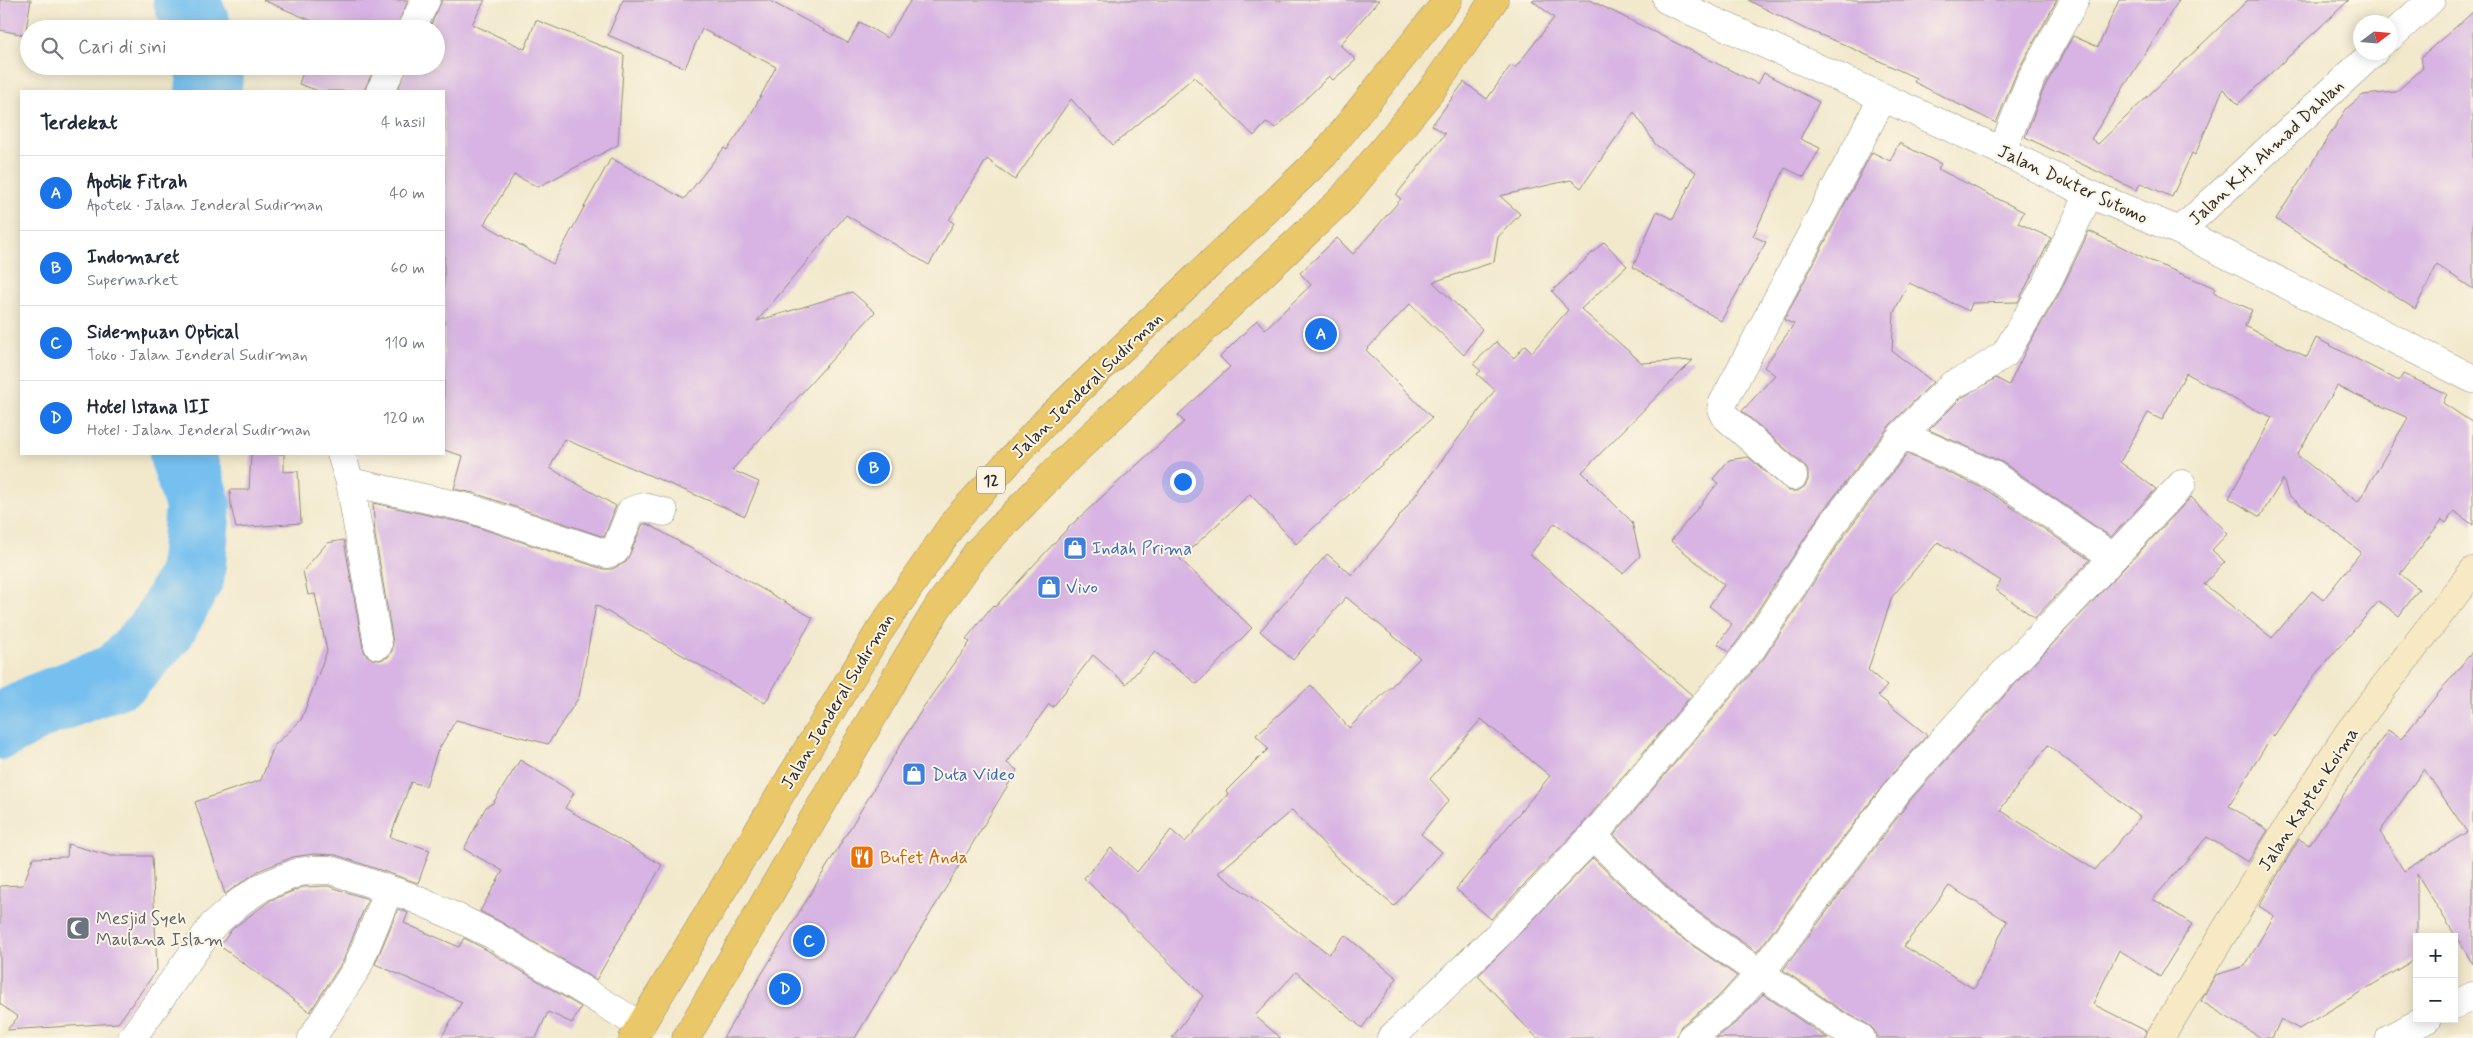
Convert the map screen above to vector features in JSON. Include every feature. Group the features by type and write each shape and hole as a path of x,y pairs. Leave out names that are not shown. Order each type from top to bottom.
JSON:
{"highway":[{"name":"Jalan Jenderal Sudirman","path":"637,1032 878,633 957,518 1050,417 1324,155 1448,0"},
{"name":"12","path":"686,1038 901,668 938,607 978,552 1070,456 1342,199 1431,91 1494,0"}],"street":[{"path":"416,20 426,0"},
{"name":"Jalan Dokter Sutomo","path":"1667,0 2002,151 2089,194 2180,232 2473,379"},
{"path":"2002,151 2030,81 2075,0"},
{"path":"2398,30 2431,0"},
{"name":"Jalan K.H. Ahmad Dahlan","path":"2180,232 2365,60"},
{"path":"381,90 388,75"},
{"path":"1792,476 1726,418 1722,405 1883,98"},
{"path":"1391,1038 1497,936 1593,836 1752,648 1834,522 1902,435 1952,385 1973,375 2006,354 2046,285 2089,194"},
{"path":"1902,435 1993,475 2113,557"},
{"path":"341,455 350,482 378,645"},
{"path":"350,482 470,508 607,554 614,551 631,511 644,507 664,512"},
{"path":"1691,1038 1728,1009 1760,974 1899,789 2002,675 2058,618 2182,484"},
{"name":"Jalan Kapten Koima","path":"2160,1038 2295,816 2349,732 2473,571"},
{"path":"1593,836 1672,913 1833,1023 1861,1038"},
{"path":"132,1038 213,925 241,901 264,886 298,872 331,870 456,916 493,935 637,1032"},
{"path":"312,1038 358,968 389,890"},
{"path":"2458,1003 2473,996"},
{"path":"2390,1038 2419,1023"}],"building":[{"path":"0,0 31,0 28,20 20,20 20,34 0,30"},
{"path":"263,0 408,0 400,20 310,20"},
{"path":"442,0 485,0 472,24 525,49 536,20 624,55 618,145 538,187 514,175 484,224 553,264 611,158 684,199 724,148 727,150 749,118 776,67 702,29 685,68 608,35 623,0 768,0 848,43 860,22 887,38 911,0 1379,0 1340,45 1356,60 1333,80 1329,76 1276,128 1266,123 1254,136 1194,77 1113,145 1071,99 1015,180 987,159 949,220 954,223 929,265 846,215 757,321 852,292 875,312 732,470 759,482 745,516 564,439 550,468 616,506 604,537 474,493 454,489 463,456 445,450 445,90 397,90 404,75 445,75 445,20 433,20"},
{"path":"1532,0 1590,0 1758,84 1764,73 1819,102 1800,139 1820,148 1804,177 1785,168 1753,236 1766,242 1721,321 1633,267 1657,211 1673,219 1696,172 1656,145 1634,112 1581,188 1571,180 1500,196 1520,214 1498,237 1494,262 1433,282 1482,329 1464,355 1410,304 1366,350 1432,418 1296,544 1250,494 1180,559 1252,628 1197,684 1155,652 1126,684 1093,655 1053,707 1049,704 1007,763 1017,770 855,1038 723,1038 924,706 970,642 966,639 993,605 995,607 1069,527 1184,422 1178,415 1230,367 1220,357 1257,320 1265,329 1311,285 1300,273 1337,238 1353,254 1401,199 1396,195 1445,134 1432,125 1464,82 1487,99 1511,65 1515,68 1554,18"},
{"path":"1748,0 2057,0 2016,74 1996,123 1914,82 1916,78 1843,44 1803,28"},
{"path":"2119,0 2179,0 2091,139 2098,144 2248,0 2349,0 2238,104 2223,89 2195,155 2192,153 2172,197 2141,183 2136,190 2025,137 2044,88 2073,36 2098,47"},
{"path":"2473,12 2473,289 2437,265 2415,309 2276,219 2347,108 2363,95 2396,92 2423,68 2421,57"},
{"path":"302,75 371,75 364,90 316,90 299,84"},
{"path":"1899,143 1941,164 1938,169 2024,212 2018,223 2051,238 2018,302 1972,303 1969,311 1909,283 1894,312 1892,351 1933,382 1890,425 1822,512 1729,652 1718,644 1732,624 1709,606 1724,585 1671,541 1718,483 1713,479 1729,460 1748,457 1789,491 1798,491 1805,486 1808,480 1808,471 1804,465 1742,411 1775,375 1764,367 1794,324 1784,320 1872,152 1890,161"},
{"path":"2089,231 2151,261 2215,288 2213,292 2252,310 2245,326 2307,357 2316,338 2399,381 2403,374 2447,394 2443,403 2473,423 2473,525 2454,511 2446,523 2442,520 2400,574 2419,589 2399,616 2379,601 2314,676 2274,736 2273,734 2229,806 2268,830 2248,862 2207,837 2153,899 2192,924 2160,976 2119,950 2093,1004 2146,1031 2144,1038 1877,1038 1874,1030 1869,1025 1841,1010 1783,970 1911,799 2013,686 2191,497 2228,533 2212,550 2225,562 2204,584 2272,638 2312,591 2323,600 2361,552 2288,495 2283,479 2260,517 2229,498 2272,417 2247,406 2186,373 2162,420 2148,413 2120,462 2156,489 2111,537 2002,462 1929,430 1961,398 1996,378 2009,385 2029,344 2060,292","holes":["2337,386 2408,418 2358,502 2297,455","2048,745 2140,817 2095,870 2000,810","1949,886 2007,921 1974,989 1904,946"]},
{"path":"1604,242 1627,266 1581,309 1642,363 1693,360 1582,472 1632,522 1640,556 1623,573 1555,523 1530,554 1692,695 1581,826 1491,919 1456,889 1550,776 1481,719 1430,779 1449,800 1421,834 1442,852 1394,906 1339,860 1292,810 1218,873 1329,954 1345,935 1397,978 1362,1028 1296,972 1255,1016 1281,1038 1172,1038 1203,996 1084,878 1111,848 1137,872 1171,830 1185,842 1228,794 1226,791 1268,749 1256,735 1311,685 1349,728 1420,658 1346,597 1293,660 1260,631 1327,554 1352,575 1383,538 1495,390 1477,374 1481,371 1473,364 1496,342 1514,358 1525,345 1532,352 1568,310 1552,291"},
{"path":"1907,454 1985,489 2090,560 2035,618 1995,589 2001,581 1938,542 1892,597 1868,670 1887,686 1878,696 1927,735 1887,780 1757,952 1682,901 1614,835 1764,658 1847,531"},
{"path":"251,455 284,455 284,472 298,471 301,523 236,528 231,506 230,490 249,490"},
{"path":"373,503 465,523 603,569 612,569 626,562 643,524 648,524 813,618 765,703 596,605 579,697 548,744 456,720 437,752 426,786 411,782 390,837 430,850 418,883 336,855 314,854 293,857 258,871 225,894 195,802 261,780 274,746 301,720 327,651 315,594 308,595 303,571 327,543 344,540 363,648 366,655 372,659 380,660 388,657 392,651 393,642 375,535"},
{"path":"2473,651 2473,964 2458,940 2458,933 2454,933 2417,874 2417,933 2413,933 2413,960 2299,1029 2281,1019 2272,1038 2261,1038 2201,1001 2216,975 2245,966 2274,916 2259,906 2299,839 2309,845 2388,730 2401,739","holes":["2424,769 2467,832 2404,871 2380,832"]},
{"path":"520,760 574,793 565,808 662,865 596,980 480,911 503,871 464,849 486,807 493,803"},
{"name":"Mesjid Syeh Maulana Islam","path":"68,844 111,856 152,856 157,970 118,1023 7,1030 18,1017 0,1004 0,886 23,885 33,858 67,857"},
{"path":"1593,858 1661,924 1737,976 1717,998 1681,1026 1676,1038 1537,1038 1478,976"},
{"path":"328,886 368,899 343,961 310,1012 220,946 232,929 271,900 303,887"},
{"path":"398,909 408,913 404,923 459,947 464,938 581,1007 572,1023 548,1012 536,1038 441,1038 462,1002 375,964"},
{"path":"1763,994 1828,1038 1716,1038 1739,1020"}],"waterway":[{"path":"186,0 195,20"},
{"path":"208,90 209,75"},
{"path":"0,727 39,706 120,675 163,628 192,575 198,505 182,455"}],"place":[{"name":"Apotik Fitrah","path":"1321,334"},
{"name":"Indomaret","path":"874,468"},
{"name":"Indah Prima","path":"1075,548"},
{"name":"Vivo","path":"1049,587"},
{"name":"Duta Video","path":"914,774"},
{"name":"Bufet Anda","path":"862,857"},
{"name":"Mesjid Syeh Maulana Islam","path":"78,928"},
{"name":"Sidempuan Optical","path":"809,941"},
{"name":"Hotel Istana III","path":"785,989"}]}
